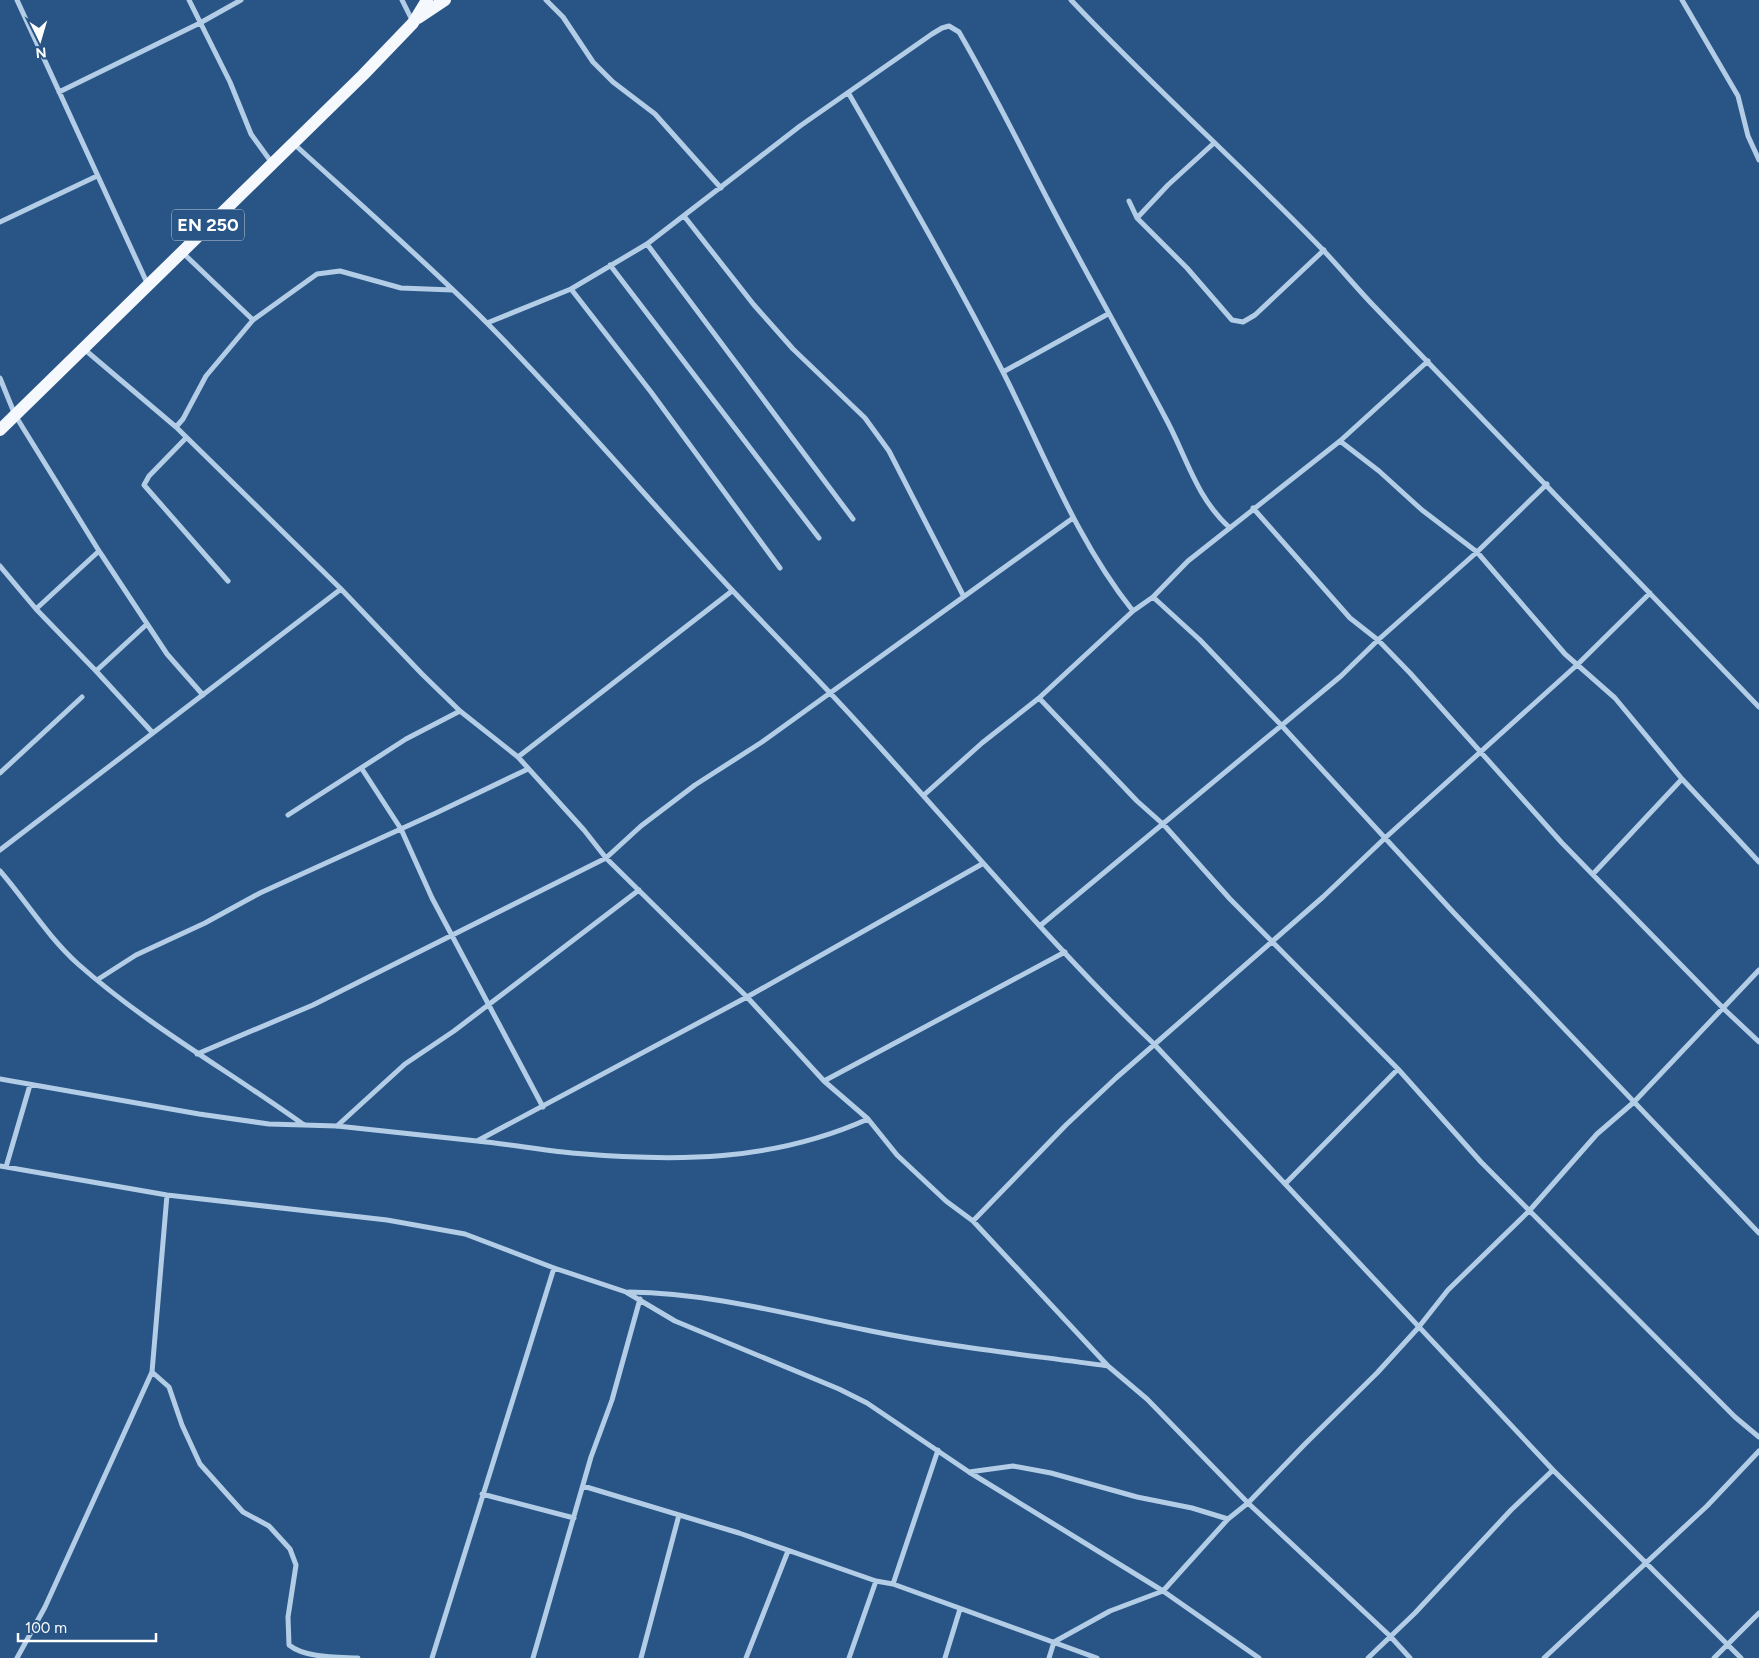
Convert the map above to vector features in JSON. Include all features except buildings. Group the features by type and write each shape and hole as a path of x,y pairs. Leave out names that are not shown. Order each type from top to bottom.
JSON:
{"main road":[{"name":"EN 250","path":"415,21 427,0"},
{"name":"EN 250","path":"0,430 148,286 180,251 294,143 415,21 444,0"}],"street":[{"path":"17,0 148,286"},
{"path":"189,0 230,82 251,134 272,163"},
{"path":"58,92 200,23 241,0"},
{"path":"402,0 415,21"},
{"path":"546,0 563,17 593,62 612,82 655,114 721,188"},
{"path":"1071,0 1324,250 1547,484 1590,532 1759,707"},
{"path":"1682,0 1738,96 1748,136 1759,160"},
{"path":"487,323 571,289 646,244 800,126 942,28 955,28 1000,103 1108,314 1166,419 1195,481 1215,514 1230,528"},
{"path":"849,94 929,233 1003,372 1073,518 1117,591 1133,611"},
{"path":"294,143 487,323 732,591 924,795 982,864 1041,925 1096,988 1154,1044 1553,1470 1647,1561 1680,1599 1741,1658"},
{"path":"1137,218 1168,185 1214,143"},
{"path":"0,222 97,176"},
{"path":"1129,201 1137,218 1187,268 1232,320 1244,322 1255,315 1324,250"},
{"path":"684,216 754,305 793,349 865,418 877,434 889,451 963,595"},
{"path":"646,244 853,519"},
{"path":"180,251 253,320"},
{"path":"610,265 819,538"},
{"path":"176,427 183,419 206,376 253,320 317,274 340,271 401,288 452,290"},
{"path":"571,289 651,392 780,568"},
{"path":"1003,372 1108,314"},
{"path":"84,349 176,427 341,589 460,711 518,757 584,830 606,858 747,997 824,1081 868,1119 897,1155 946,1202 973,1221 1108,1366 1147,1399 1248,1503 1390,1636 1410,1658"},
{"path":"924,795 982,743 1039,698 1133,611 1153,597 1188,561 1340,441 1428,361"},
{"path":"0,378 15,415 99,551 167,654 203,695"},
{"path":"186,438 148,476 144,485 228,581"},
{"path":"1340,441 1378,471 1422,510 1477,552 1558,647 1615,698 1682,779 1759,862"},
{"path":"1041,925 1118,860 1164,825 1341,676 1378,640 1477,552 1547,484"},
{"path":"1253,508 1350,618 1378,640 1562,844 1594,874 1724,1009 1759,1042"},
{"path":"198,1054 313,1005 606,858 641,826 695,785 762,742 963,595 1073,518"},
{"path":"36,609 99,551"},
{"path":"0,566 36,609 152,732"},
{"path":"0,850 341,589"},
{"path":"518,757 732,591"},
{"path":"973,1221 1066,1125 1154,1044 1273,942 1480,751 1577,665 1650,593"},
{"path":"1153,597 1193,633 1282,726 1385,838 1759,1233"},
{"path":"96,671 147,624"},
{"path":"0,773 82,697"},
{"path":"1039,698 1137,801 1164,825 1197,864 1398,1069 1481,1162 1734,1417 1759,1437"},
{"path":"288,815 406,739 460,711"},
{"path":"362,769 401,829 432,898 542,1107"},
{"path":"97,980 136,955 205,923 276,885 528,769"},
{"path":"1594,874 1682,779"},
{"path":"477,1141 747,997 982,864"},
{"path":"0,871 76,962 97,980 198,1054 263,1095 304,1126"},
{"path":"337,1126 404,1064 454,1031 639,890"},
{"path":"824,1081 1065,952"},
{"path":"1049,1658 1054,1642 1110,1611 1163,1591 1228,1519 1248,1503 1377,1373 1418,1328 1448,1290 1530,1210 1597,1134 1634,1102 1759,970"},
{"path":"1285,1184 1398,1069"},
{"path":"0,1079 199,1114 269,1124 337,1126 570,1153 684,1159 765,1151 833,1135 868,1119"},
{"path":"30,1085 3,1167 167,1195 387,1220 465,1234 554,1268 626,1292 675,1320 839,1389 874,1408 969,1472 1163,1591 1259,1658"},
{"path":"17,1658 45,1607 152,1372 167,1195"},
{"path":"432,1658 554,1268"},
{"path":"626,1292 672,1292 725,1300 873,1332 1108,1366"},
{"path":"533,1658 583,1486 612,1400 640,1299"},
{"path":"152,1372 169,1387 182,1425 200,1464 243,1512 269,1526 290,1549 296,1565 288,1617 289,1645 295,1652 306,1656 358,1658"},
{"path":"892,1584 938,1450"},
{"path":"1544,1658 1707,1506 1759,1451"},
{"path":"969,1472 1013,1466 1051,1473 1137,1497 1192,1508 1228,1519"},
{"path":"1368,1658 1461,1566 1512,1510 1553,1470"},
{"path":"583,1486 739,1533 876,1581 892,1584 1098,1658"},
{"path":"482,1494 574,1518"},
{"path":"641,1658 679,1515"},
{"path":"746,1658 788,1551"},
{"path":"848,1658 876,1581"},
{"path":"945,1658 960,1609"},
{"path":"1714,1658 1759,1613"}]}
